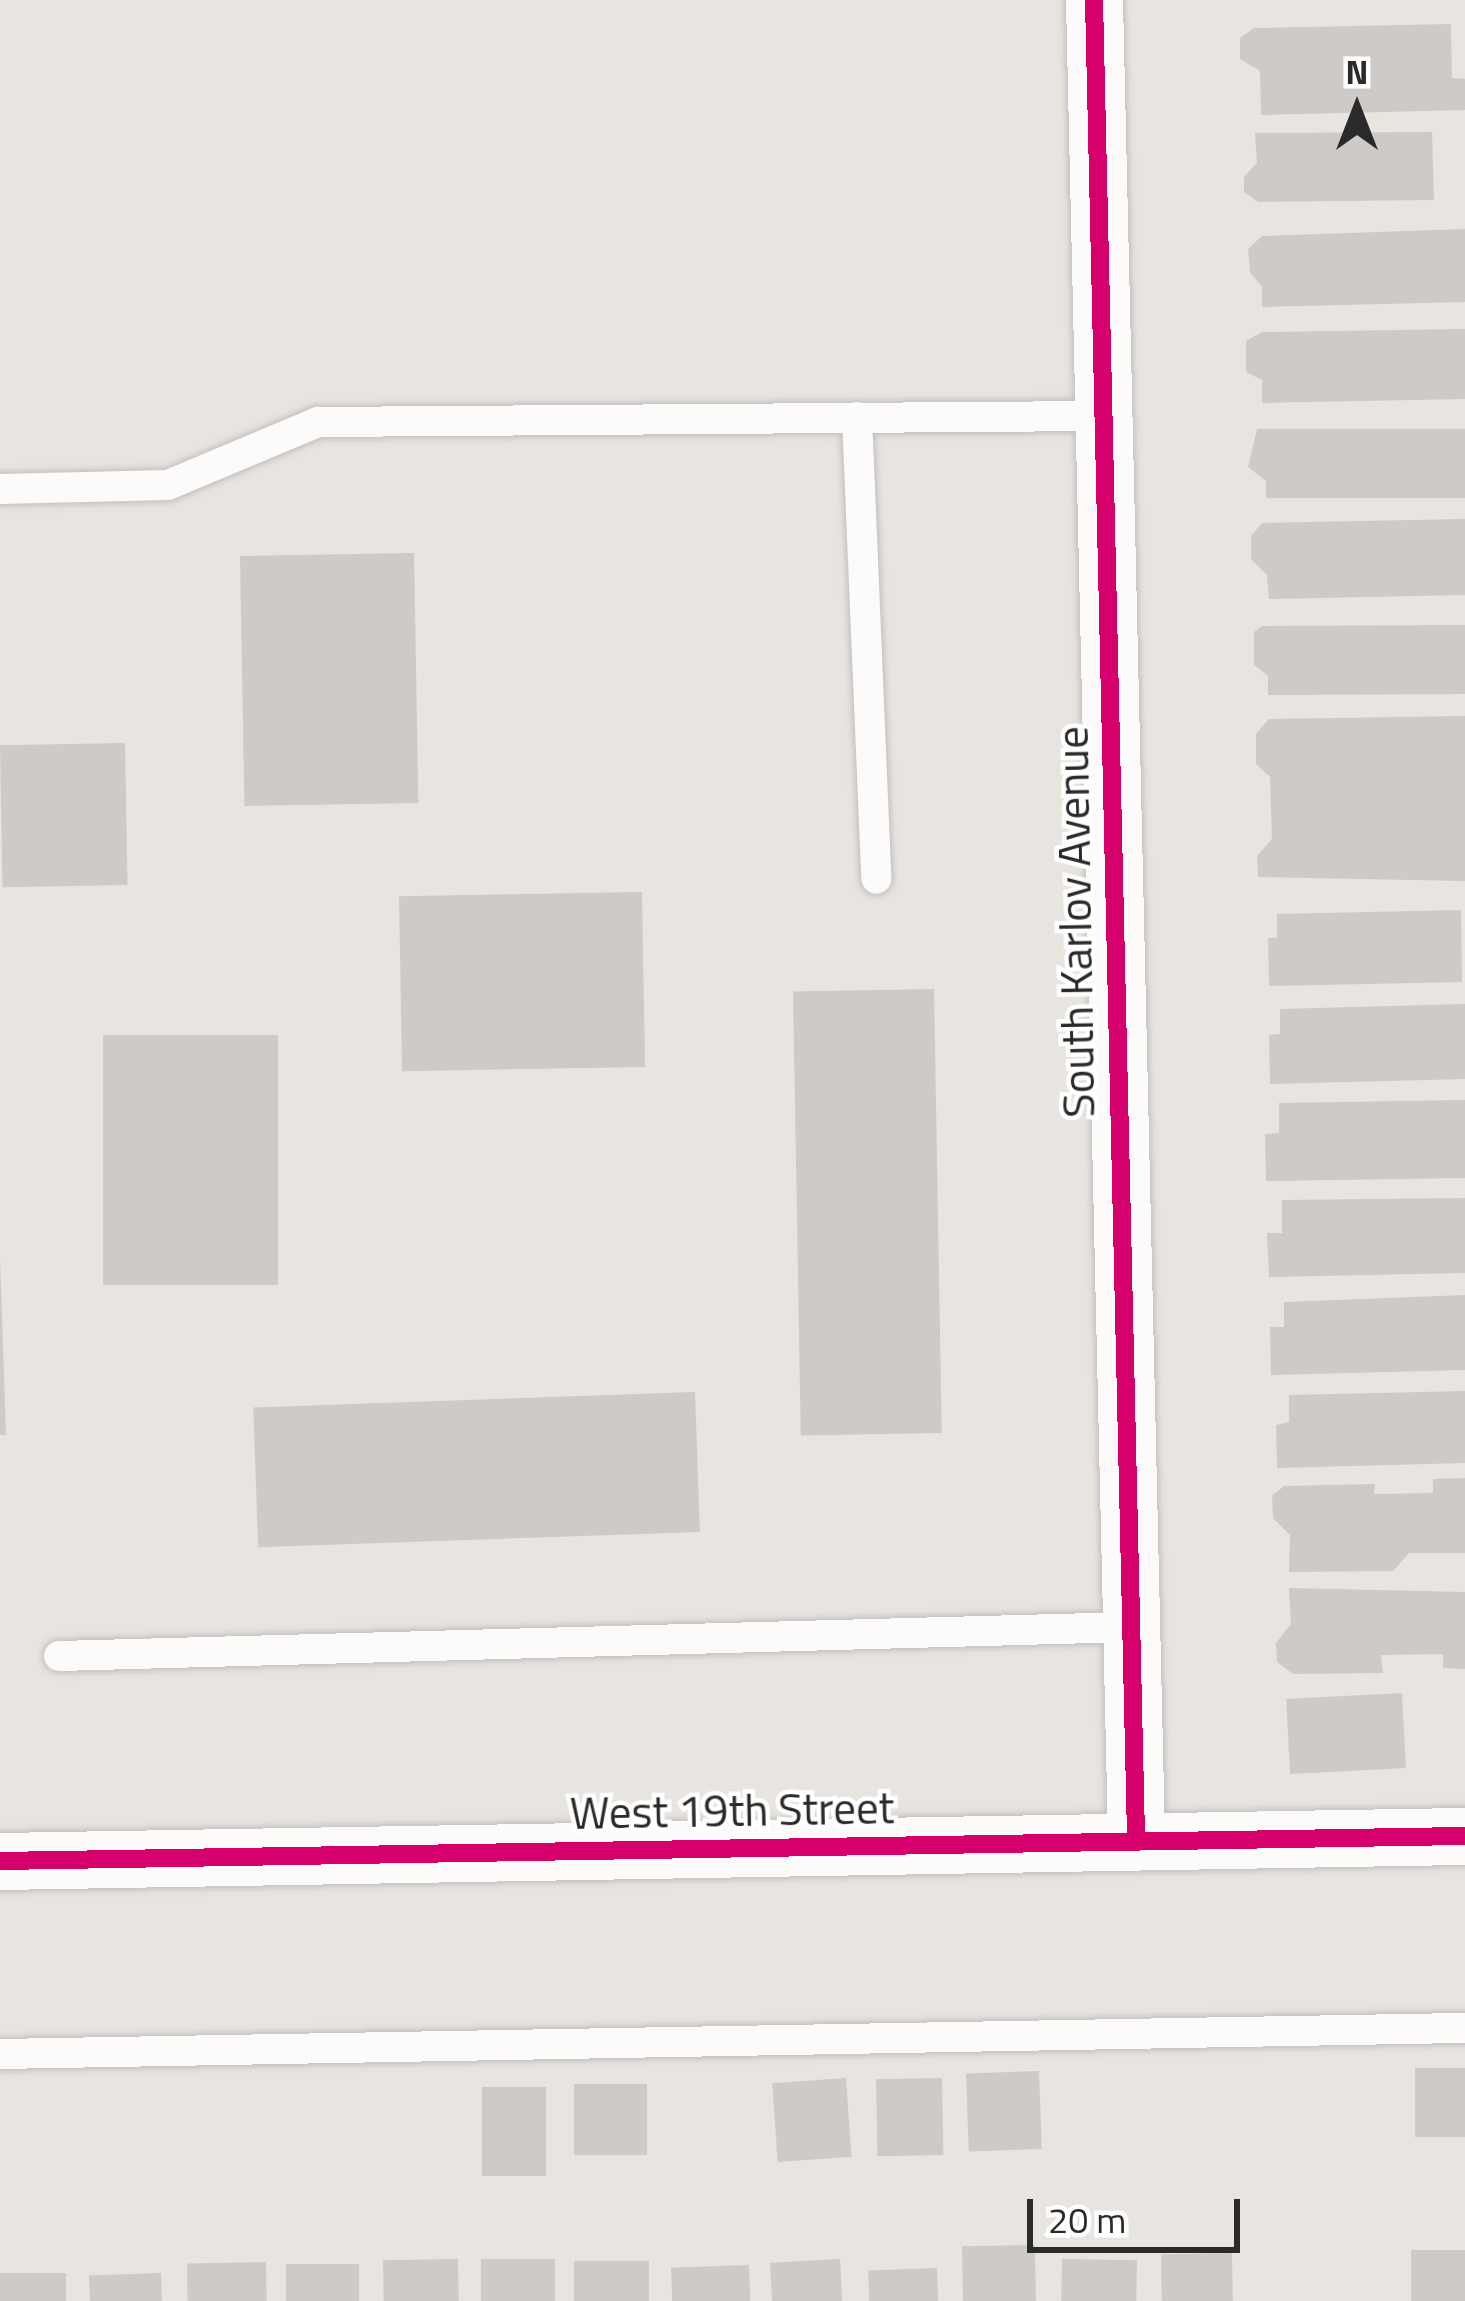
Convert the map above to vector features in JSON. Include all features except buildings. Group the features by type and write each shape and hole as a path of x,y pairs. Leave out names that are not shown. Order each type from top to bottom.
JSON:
{"street":[{"name":"South Karlov Avenue","path":"1094,0 1136,1842"},
{"name":"West 19th Street","path":"0,1861 1465,1836"}],"lane":[{"path":"0,489 168,485 318,422 1102,416"},
{"path":"857,417 875,879"},
{"path":"59,1656 1131,1627"},
{"path":"0,2054 1465,2028"}],"cycle path":[{"path":"1094,0 1136,1842"},
{"path":"0,1861 1465,1836"}]}
